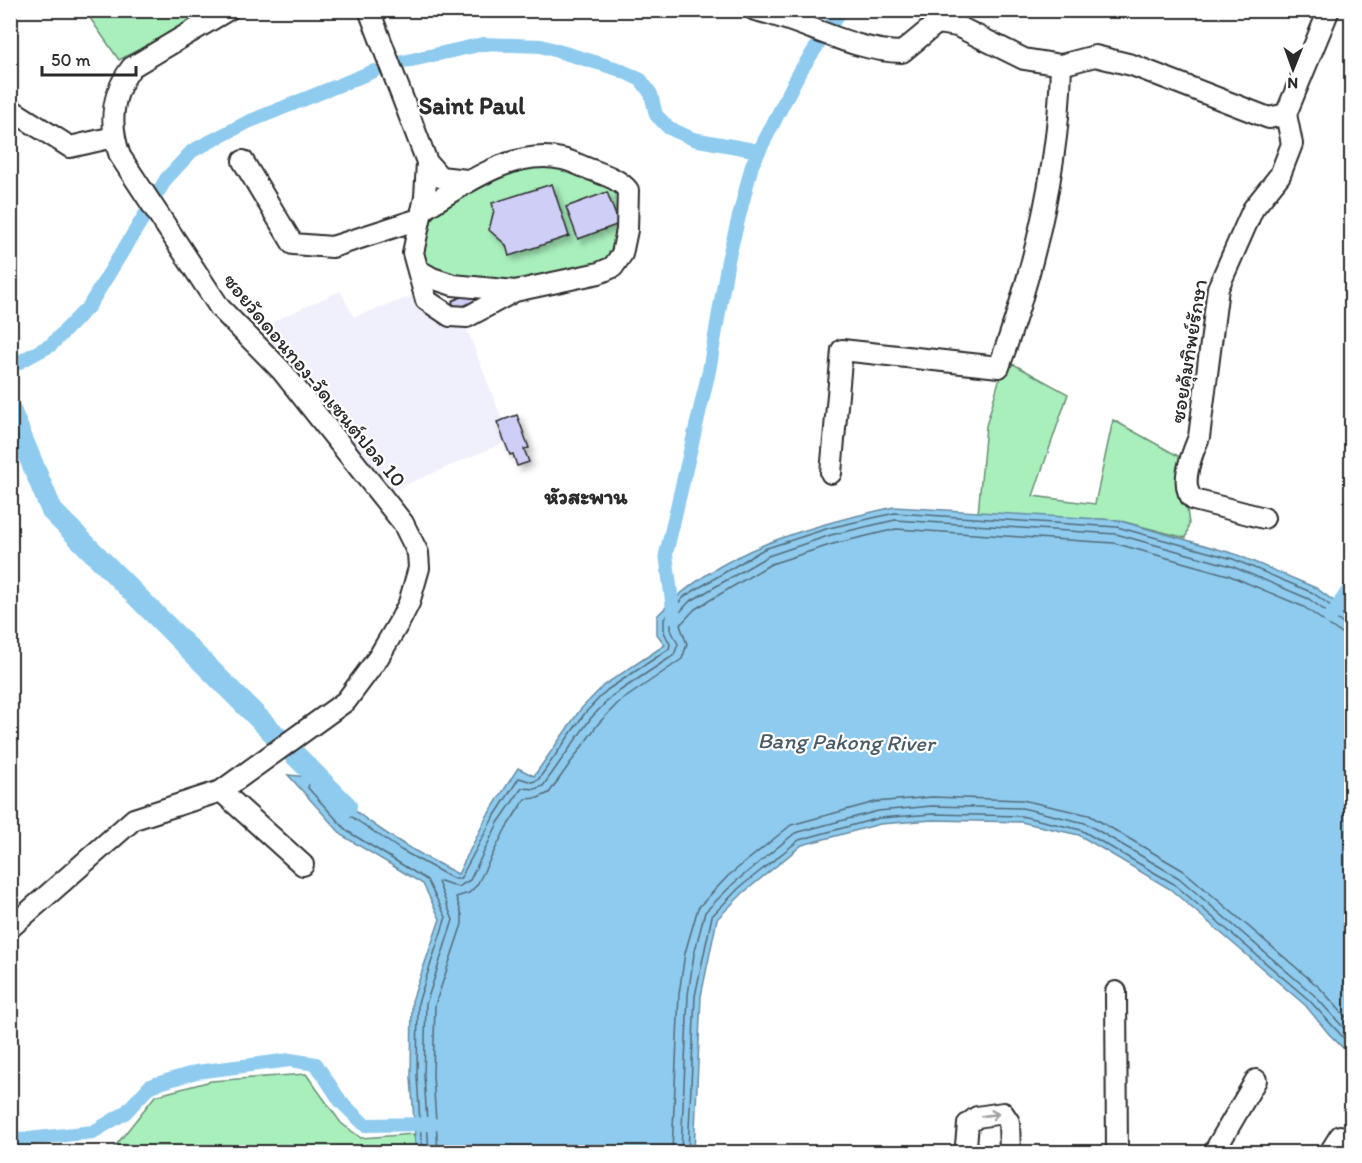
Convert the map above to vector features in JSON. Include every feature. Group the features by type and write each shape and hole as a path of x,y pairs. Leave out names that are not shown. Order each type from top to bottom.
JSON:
{"street":[{"name":"ซอยวัดดอนทอง-วัดเซนต์ปอล 10","path":"10,928 134,819 221,791 325,719 346,701 378,658 401,619 416,584 418,553 403,523 282,371 220,308 120,156 114,137 114,105 117,91 132,67 228,10"},
{"path":"369,10 428,162 440,177 467,180"},
{"path":"755,10 786,17 848,42 882,52 902,52 937,23 957,26 1024,59 1060,65 1095,56 1132,65 1269,118 1286,114 1329,10"},
{"path":"831,473 842,350 999,367 1026,288 1042,222 1054,149 1060,65"},
{"path":"10,109 70,147 114,137"},
{"name":"ซอยคุ้มทิพย์รักษา","path":"1264,518 1194,500 1186,488 1192,454 1199,436 1218,288 1253,209 1280,176 1292,144 1286,114"},
{"path":"243,161 293,244 310,248 332,247 421,214 467,180 514,163 543,157 562,159 616,179 628,190 627,230 622,254 614,267 599,273 515,291 467,317 450,316 426,300 413,253 421,214 428,162"},
{"path":"418,270 432,278 453,285 515,291"},
{"path":"221,791 303,865"},
{"path":"1116,992 1117,1152"},
{"path":"1214,1152 1256,1080"},
{"path":"972,1152 966,1145 968,1124 977,1117 1003,1113 1009,1122 1010,1152"}],"shaded area":[{"path":"340,291 354,317 418,294 465,324 510,440 389,492 257,329"}],"green space":[{"path":"85,11 213,11 119,60"},
{"path":"559,162 614,183 625,207 613,256 598,267 524,284 459,281 436,273 424,260 421,243 424,228 443,206 515,167"},
{"path":"1004,363 1015,365 1068,394 1033,496 1095,504 1113,420 1180,457 1189,524 1186,538 1117,520 978,514 986,426"},
{"path":"306,1074 341,1123 361,1138 414,1134 416,1152 88,1152 113,1149 155,1096 211,1081"}],"water":[{"name":"Bang Pakong River","path":"894,507 1117,520 1235,554 1316,588 1351,614 1351,1056 1305,1005 1170,889 1079,835 1021,822 933,820 880,824 802,845 743,893 717,919 701,996 694,1152 416,1152 411,1077 412,1001 440,919 423,884 343,836 288,775 319,778 350,807 384,832 458,874 487,816 518,768 534,776 580,710 604,685 665,645 657,634 657,616 682,593 709,573 767,544 798,532"}],"building":[{"path":"552,184 569,236 509,256 506,245 489,230 494,210 492,203"},
{"path":"607,192 619,224 578,239 566,207"},
{"path":"479,289 484,301 456,312 452,301"},
{"path":"517,415 529,448 524,449 529,462 517,466 513,454 510,455 497,422"}],"waterway":[{"path":"674,617 666,554 709,371 728,260 752,165 799,73 841,10"},
{"path":"394,64 483,44 541,46 618,69 641,80 651,94 656,115 669,128 693,139 759,151"},
{"path":"157,194 166,179 192,151 248,122 374,71"},
{"path":"10,367 51,345 89,306 146,213"},
{"path":"10,410 52,511 346,806"},
{"path":"1330,618 1352,585"},
{"path":"10,1141 93,1132 125,1113 150,1086 196,1072 290,1060 316,1064 341,1102 365,1125 432,1124"}],"district":[{"name":"Saint Paul","path":"472,105"},
{"name":"หัวสะพาน","path":"586,496"}]}
